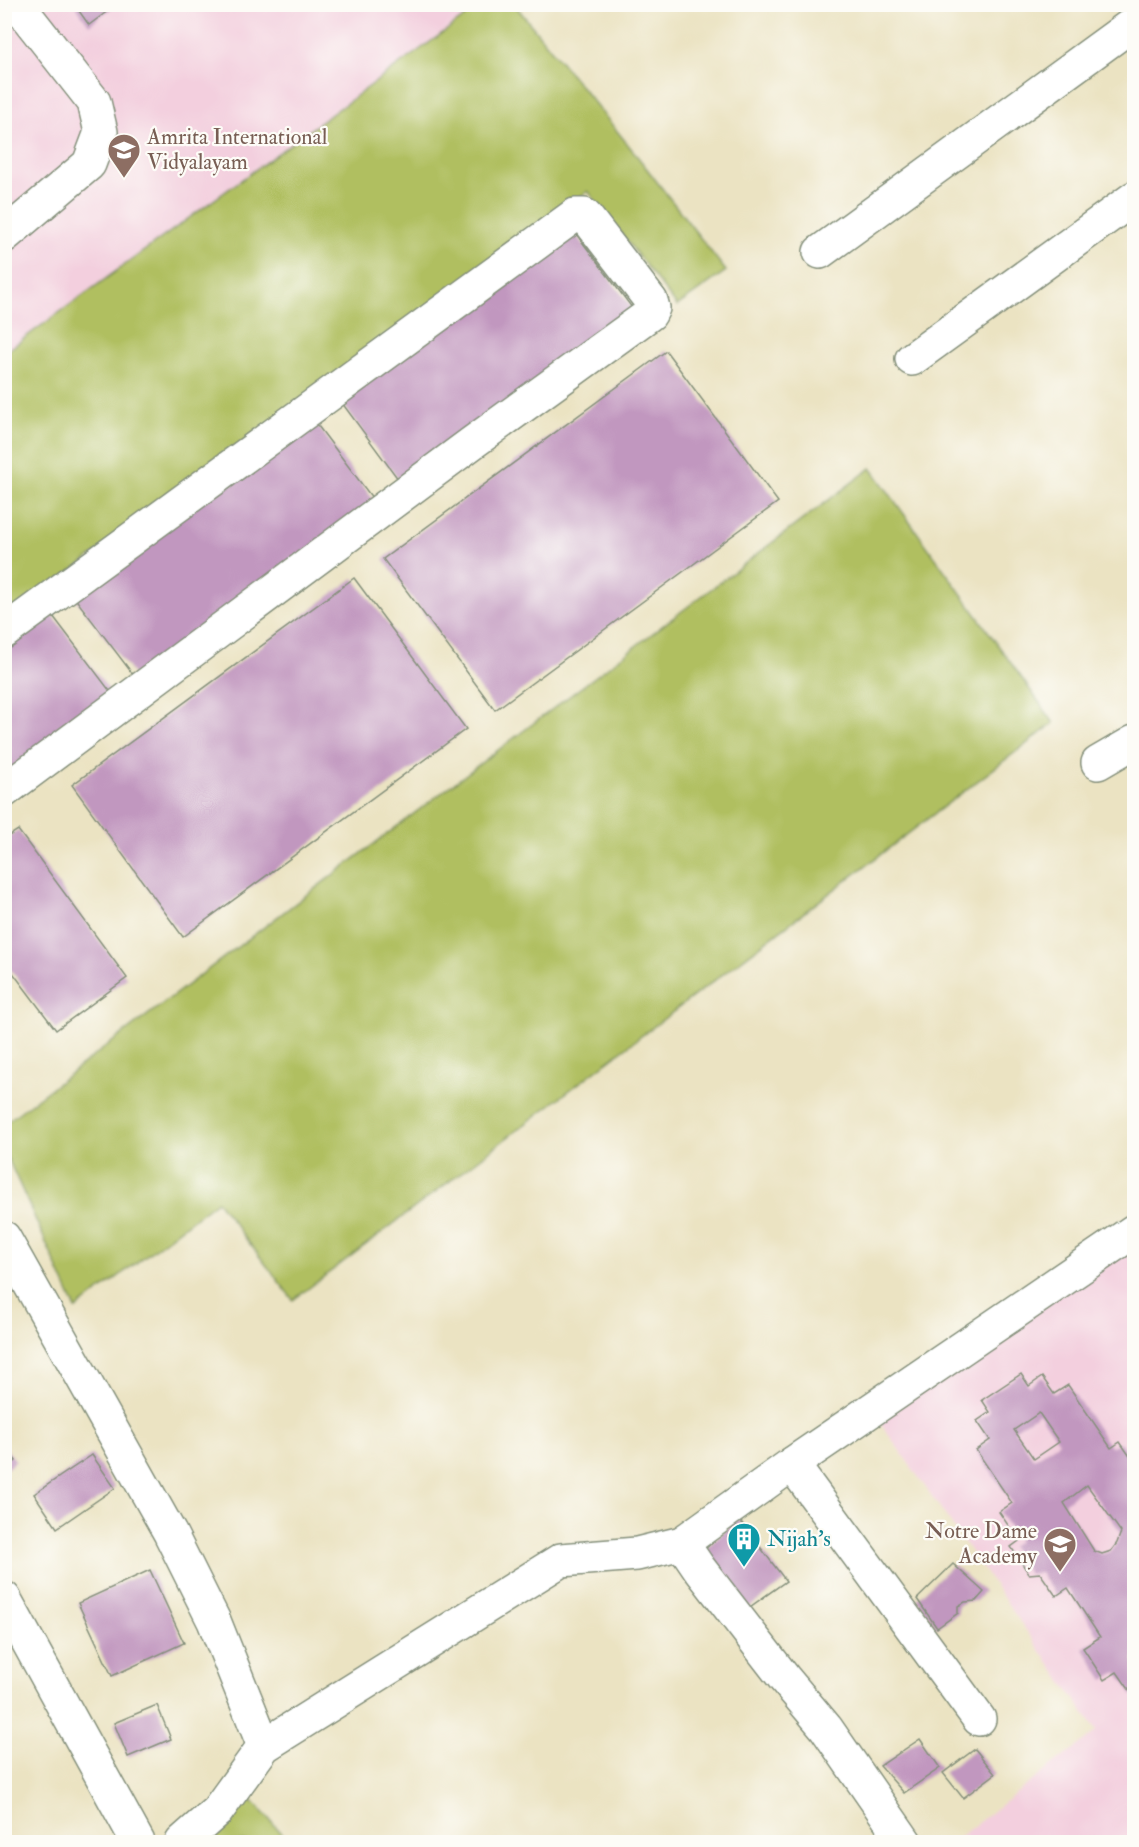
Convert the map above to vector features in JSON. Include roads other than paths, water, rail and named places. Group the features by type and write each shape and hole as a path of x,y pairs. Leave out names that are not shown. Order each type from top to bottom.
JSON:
{"street":[{"path":"4,236 89,164 100,132 94,102 17,4"},
{"path":"820,252 1134,23"},
{"path":"912,359 1134,198"},
{"path":"4,632 575,215 579,213 587,218 651,301 653,308 650,314 472,443 4,791"},
{"path":"1098,763 1134,742"},
{"path":"182,1842 217,1811 264,1746 561,1560 637,1554 682,1543 792,1464 1134,1231"},
{"path":"4,1238 170,1533 214,1621 264,1746"},
{"path":"792,1464 980,1719"},
{"path":"682,1543 784,1678 826,1728 905,1842"},
{"path":"4,1598 138,1842"}],"place":[{"name":"Amrita International Vidyalayam","path":"124,179"},
{"name":"Nijah's","path":"744,1568"},
{"name":"Notre Dame Academy","path":"1060,1573"}]}
